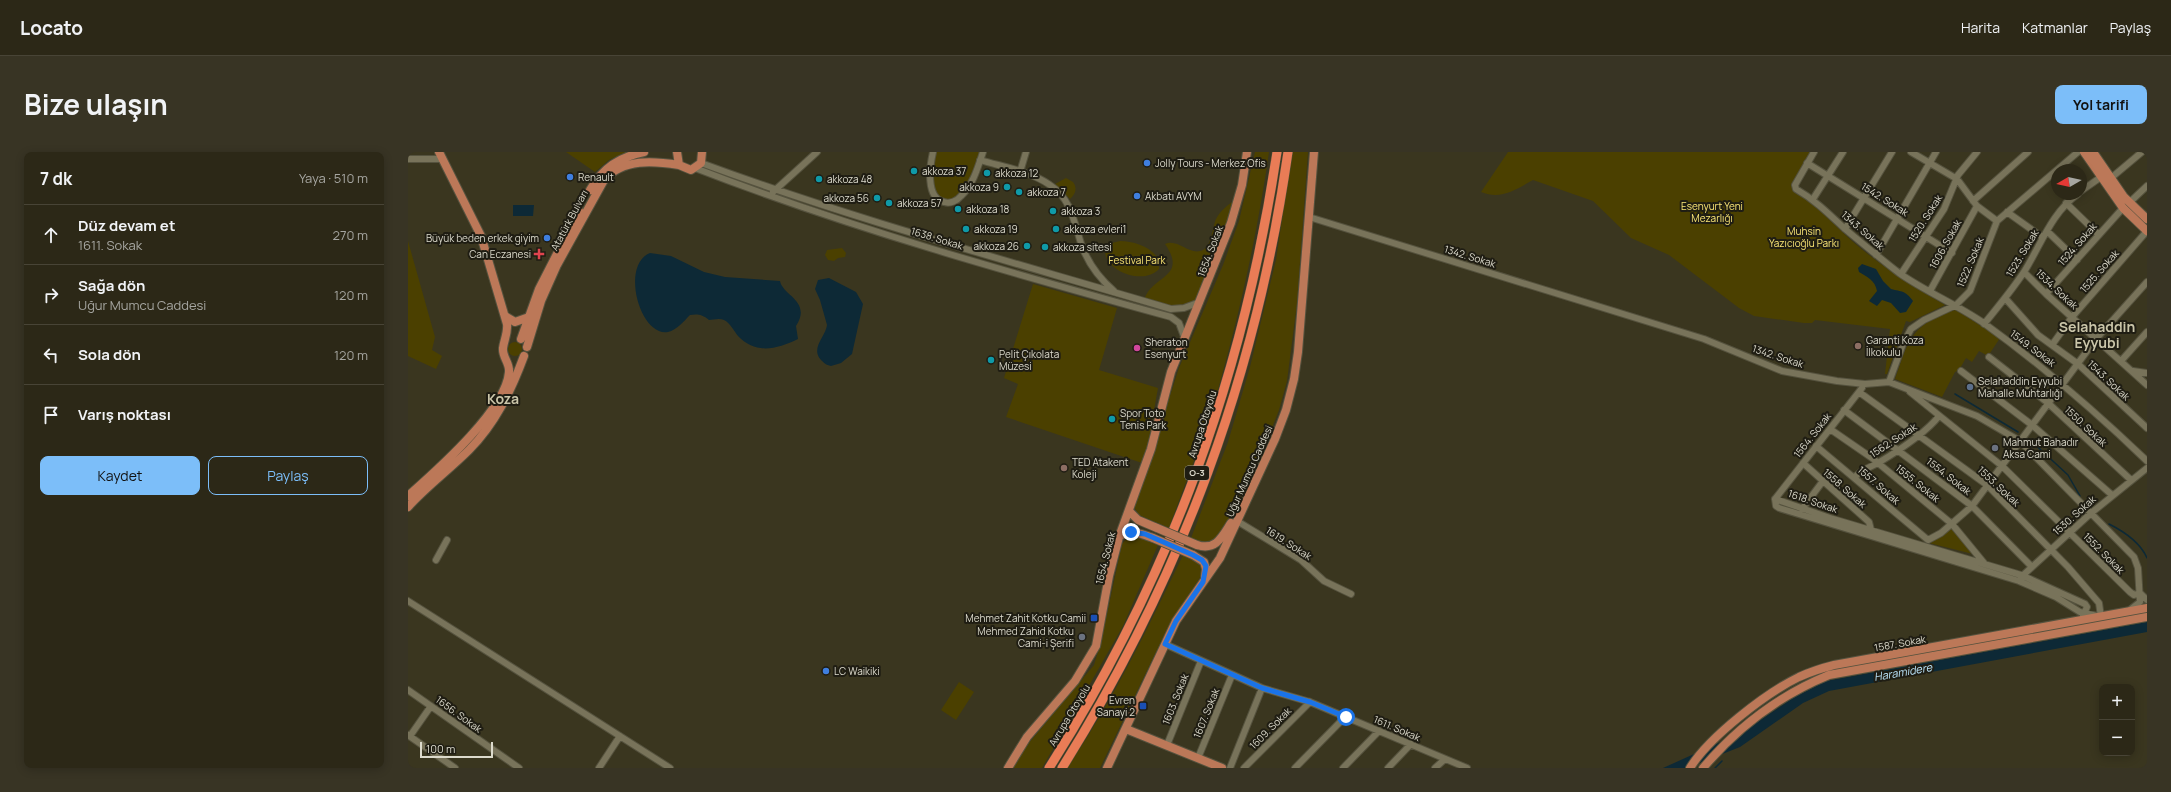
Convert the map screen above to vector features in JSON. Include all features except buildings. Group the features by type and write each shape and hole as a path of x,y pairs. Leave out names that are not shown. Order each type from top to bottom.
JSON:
{"highway":[{"name":"Avrupa Otoyolu","path":"1049,768 1086,710 1119,650 1160,563 1193,483 1229,377 1261,246 1277,152"},
{"name":"O-3","path":"1062,768 1115,681 1150,612 1184,535 1220,442 1243,367 1262,294 1278,217 1288,152"}],"main road":[{"name":"Atatürk Bulvarı","path":"520,339 543,280 600,175 615,162 644,152"},
{"path":"677,152 679,165"},
{"path":"698,166 702,152"},
{"name":"1654. Sokak","path":"1008,768 1028,737 1075,681 1091,657 1099,632 1109,576 1119,538 1150,449 1171,372 1232,223 1242,185 1247,152"},
{"name":"Uğur Mumcu Caddesi","path":"1107,768 1176,621 1220,558 1275,439 1286,410 1294,379 1314,152"},
{"path":"2084,152 2101,176 2147,231"},
{"path":"2096,153 2126,205 2147,219"},
{"path":"408,496 483,422 503,389 509,372 504,355 504,344 508,329 481,236 441,156"},
{"name":"Atatürk Bulvarı","path":"408,507 469,450 502,406 524,356 539,306 557,265 604,180 616,170 633,163 656,162 679,165 686,169 698,166"},
{"path":"505,316 515,322 528,317"},
{"path":"505,316 512,331 527,347"},
{"path":"504,344 512,338 520,339"},
{"path":"504,355 508,359 515,361 524,356"},
{"path":"463,443 469,450"},
{"path":"1129,512 1138,520 1197,545 1209,547 1217,543 1246,499"},
{"path":"1119,538 1124,534 1133,532 1153,538 1193,555 1205,563 1206,572 1203,582"},
{"name":"1587. Sokak","path":"1690,768 1704,750 1724,731 1776,690 1815,670 1834,665 2083,617 2101,617 2147,608"},
{"name":"1587. Sokak","path":"1702,768 1740,729 1797,689 1829,675 2147,617"},
{"path":"1126,729 1222,768"}],"street":[{"path":"769,196 817,152"},
{"path":"933,152 931,183 935,195 943,202 952,202 960,197 971,182 983,152"},
{"path":"1020,172 1026,152"},
{"name":"1343. Sokak","path":"1814,152 1795,184 1796,189 1814,199 1876,256 1901,274 1956,305"},
{"path":"1814,199 1843,152"},
{"path":"1846,229 1892,152"},
{"path":"1911,152 1957,179 1975,203 1997,221"},
{"path":"1876,256 1936,152"},
{"name":"1520. Sokak","path":"1901,274 1944,209 1957,179 1978,152"},
{"path":"1975,203 2028,152"},
{"name":"1522. Sokak","path":"1889,382 1903,344 1911,329 1924,320 1956,305 1970,291 1997,221 2078,152"},
{"path":"2111,178 2142,152"},
{"path":"408,159 441,156"},
{"path":"980,160 1020,172 1046,182 1062,195 1072,212 1081,243 1090,264 1102,280 1116,293"},
{"name":"1542. Sokak","path":"1807,163 1952,252"},
{"name":"1638. Sokak","path":"698,166 921,236 1174,309 1188,307 1201,301"},
{"name":"1638. Sokak","path":"698,166 769,196 943,251 1172,317 1179,323 1185,340"},
{"path":"2087,187 2101,176"},
{"name":"1524. Sokak","path":"2046,294 2126,205 2147,186"},
{"name":"1523. Sokak","path":"1984,324 2024,272 2042,237 2047,232 2066,203 2070,200"},
{"name":"1606. Sokak","path":"1930,291 1952,252 1975,203"},
{"path":"2066,203 2099,235"},
{"path":"2007,212 2042,237"},
{"name":"1342. Sokak","path":"1309,217 1704,339 1782,371 1821,379 1865,384 1889,382 1977,416 2020,441 2090,514 2134,557 2138,568 2140,593"},
{"name":"1525. Sokak","path":"2052,345 2072,317 2147,231"},
{"path":"2047,232 2077,260"},
{"name":"1534. Sokak","path":"2024,272 2046,294 2147,385"},
{"path":"1952,524 1972,506 2019,446 2020,441 2096,339 2147,282"},
{"name":"1543. Sokak","path":"2005,298 2038,336 2078,364 2147,428"},
{"name":"1549. Sokak","path":"1956,305 1984,324 2063,384 2147,461"},
{"path":"2121,361 2145,338 2147,332"},
{"name":"1550. Sokak","path":"1989,357 2048,404 2131,480"},
{"path":"1961,371 2032,425 2112,495"},
{"path":"2132,371 2147,373"},
{"name":"1564. Sokak","path":"1775,499 1865,384"},
{"name":"1552. Sokak","path":"1905,388 2002,466 2130,592 2134,595 2140,593 2147,600"},
{"name":"1553. Sokak","path":"1859,392 1987,485 2068,568 2099,603 2101,617"},
{"name":"1554. Sokak","path":"1844,410 1972,506 2032,567"},
{"name":"1562. Sokak","path":"1855,477 1862,469 1877,463 1928,429 1939,416"},
{"name":"1555. Sokak","path":"1830,429 1877,463 1952,524 1984,564"},
{"name":"1557. Sokak","path":"1816,446 1855,477 1928,540 1941,533 1952,524"},
{"name":"1558. Sokak","path":"1803,463 1869,522 1871,530"},
{"name":"1530. Sokak","path":"2020,578 2090,514 2147,468"},
{"path":"1802,509 1823,481"},
{"name":"1618. Sokak","path":"2020,578 1779,508 1776,506 1775,499 1802,509 1984,564 2020,578 2085,604 2087,607 2083,617"},
{"name":"1619. Sokak","path":"1237,522 1301,560 1324,581 1351,594"},
{"path":"436,560 447,540"},
{"path":"2124,612 2136,607 2140,602 2140,593"},
{"path":"408,601 670,768"},
{"path":"2080,629 2083,617"},
{"path":"2101,617 2108,624"},
{"name":"1611. Sokak","path":"1165,644 1262,688 1310,702 1467,768"},
{"name":"1603. Sokak","path":"1167,745 1201,661"},
{"name":"1607. Sokak","path":"1198,758 1232,675"},
{"path":"1230,768 1262,688"},
{"name":"1656. Sokak","path":"408,690 519,768"},
{"name":"1609. Sokak","path":"1244,768 1310,702"},
{"path":"431,706 409,735 455,768"},
{"path":"1295,768 1346,717"},
{"path":"1343,768 1378,731"},
{"path":"599,768 620,736"},
{"path":"1388,768 1411,744"},
{"path":"1435,768 1445,759"}],"green space":[{"path":"566,152 627,152 609,160 595,172"},
{"path":"933,152 983,152 971,182 952,202 935,195 930,172"},
{"path":"1255,152 1269,152 1254,243 1225,364 1212,410 1169,528 1139,515 1134,507 1179,368 1223,265 1239,221"},
{"path":"1292,152 1308,152 1297,303 1287,381 1279,410 1270,433 1225,527 1217,539 1206,545 1191,538 1228,442 1250,367 1276,260"},
{"name":"Esenyurt Yeni Mezarlığı","path":"1508,152 1811,152 1792,183 1794,192 1817,209 1874,259 1945,305 1910,322 1906,321 1887,374 1885,374 1890,329 1815,320 1812,323 1804,323 1754,316 1739,308 1669,255 1631,238 1593,201 1533,180 1508,193 1495,195 1481,192"},
{"path":"1066,178 1073,182 1076,189 1070,199 1055,184"},
{"path":"1233,201 1231,214 1196,304 1178,309 1144,301 1153,286 1166,276 1173,264 1171,255 1165,244 1174,243 1196,251 1204,249 1211,238 1216,219"},
{"path":"408,241 435,337 432,350 442,356 436,369 408,356"},
{"name":"Festival Park","path":"1120,241 1131,242 1147,248 1156,255 1159,260 1159,269 1152,274 1135,276 1126,274 1110,264 1106,257 1105,249 1112,243"},
{"path":"842,248 846,253 845,257 838,258 834,261 828,260 825,255 827,250"},
{"path":"1033,284 1117,308 1099,370 1158,388 1148,444 1142,463 1006,417 1018,384 1004,378"},
{"path":"1956,310 2000,338 1988,356 1979,351 1972,362 1966,358 1959,370 1955,372 1942,397 1895,379 1905,351 1913,336 1919,329 1935,318"},
{"path":"512,342 518,342 522,346 522,352 518,356 512,356 508,352 508,346"},
{"path":"1951,528 1973,554 1925,542 1937,537"},
{"path":"1137,537 1158,545 1123,626 1042,768 1012,768 1028,744 1094,665 1101,642 1122,544 1127,538"},
{"path":"1183,555 1197,559 1203,565 1201,576 1170,623 1100,768 1067,768 1100,717 1115,690"},
{"path":"959,682 974,692 956,720 941,710"}],"water":[{"path":"513,205 534,205 533,216 513,216"},
{"path":"650,253 671,256 704,272 725,277 780,281 782,286 799,305 801,311 800,318 796,326 798,339 775,347 759,348 745,342 724,320 709,320 697,315 690,315 680,325 671,331 658,331 649,323 642,312 637,299 635,285 636,271 641,260"},
{"path":"1862,264 1876,269 1883,281 1891,289 1903,292 1910,297 1913,301 1906,312 1900,313 1891,303 1882,300 1877,306 1869,301 1877,291 1873,281 1859,272 1858,268"},
{"path":"829,278 856,292 863,304 852,354 841,363 831,366 824,363 818,356 818,347 827,325 820,300 815,289 818,280"},
{"name":"Haramidere","path":"2147,622 2147,632 1829,691 1803,703 1740,747 1687,768 1663,768 1743,732 1793,698 1826,681"}],"waterway":[{"path":"1955,394 2018,432"},
{"path":"2029,439 2068,475 2080,496"},
{"path":"2109,524 2136,542 2147,558"},
{"path":"1715,768 1722,761"}],"place":[{"name":"Jolly Tours - Merkez Ofis","path":"1147,163"},
{"name":"akkoza 37","path":"914,171"},
{"name":"akkoza 12","path":"987,173"},
{"name":"Renault","path":"570,177"},
{"name":"akkoza 48","path":"819,179"},
{"name":"akkoza 9","path":"1007,187"},
{"name":"akkoza 7","path":"1019,192"},
{"name":"Akbatı AVYM","path":"1137,196"},
{"name":"akkoza 56","path":"877,198"},
{"name":"akkoza 57","path":"889,203"},
{"name":"akkoza 18","path":"958,209"},
{"name":"akkoza 3","path":"1053,211"},
{"name":"akkoza 19","path":"966,229"},
{"name":"akkoza evleri1","path":"1056,229"},
{"name":"Büyük beden erkek giyim","path":"547,238"},
{"name":"akkoza 26","path":"1027,246"},
{"name":"akkoza sitesi","path":"1045,247"},
{"name":"Can Eczanesi","path":"539,254"},
{"name":"Garanti Koza İlkokulu","path":"1858,346"},
{"name":"Sheraton Esenyurt","path":"1137,348"},
{"name":"Pelit Çıkolata Müzesi","path":"991,360"},
{"name":"Selahaddin Eyyubi Mahalle Muhtarlığı","path":"1970,387"},
{"name":"Spor Toto Tenis Park","path":"1112,419"},
{"name":"Mahmut Bahadır Aksa Cami","path":"1995,448"},
{"name":"TED Atakent Koleji","path":"1064,468"},
{"name":"Mehmet Zahit Kotku Camii","path":"1094,618"},
{"name":"Mehmed Zahid Kotku Cami-i Şerifi","path":"1082,637"},
{"name":"LC Waikiki","path":"826,671"},
{"name":"Evren Sanayi 2","path":"1143,706"}],"district":[{"name":"Selahaddin Eyyubi","path":"2097,336"},
{"name":"Koza","path":"503,399"}],"route":[{"path":"1131,532 1145,534 1193,555 1202,560 1206,566 1203,582 1176,621 1165,644 1262,688 1310,702 1346,717"}],"park label":[{"name":"Muhsin Yazıcıoğlu Parkı","path":"1804,236"}]}
